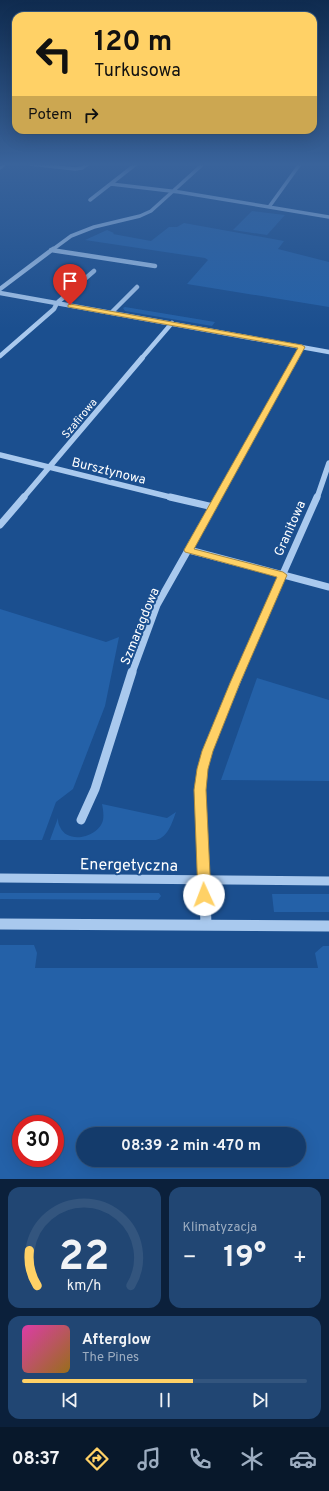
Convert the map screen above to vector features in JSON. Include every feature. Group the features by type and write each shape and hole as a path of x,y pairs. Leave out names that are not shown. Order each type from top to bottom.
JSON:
{"street":[{"path":"0,289 66,239 80,232 128,219"},
{"path":"51,250 155,266"},
{"path":"0,356 54,309 57,303 94,271"},
{"path":"112,312 137,287"},
{"path":"0,293 329,352"},
{"name":"Szafirowa","path":"0,525 172,323"},
{"name":"Szmaragdowa","path":"81,820 95,789 133,670 157,605 302,347"},
{"name":"Bursztynowa","path":"0,455 213,507"},
{"name":"Granitowa","path":"206,925 200,790 202,769 207,751 235,683 314,505 329,463"},
{"path":"188,550 329,587"},
{"name":"Energetyczna","path":"0,878 329,881"},
{"path":"0,924 329,926"}],"shaded area":[{"path":"244,219 281,219 267,235 233,230"},
{"path":"184,223 284,241 278,249 329,262 329,307 187,284 208,260 205,258 85,240 107,230 114,233 113,234 151,241 169,227 177,227"},
{"path":"125,307 215,322 212,326 125,311 123,308"},
{"path":"0,609 106,642 119,637 105,706 73,789 56,802 42,840 0,840"},
{"path":"257,678 329,700 329,781 221,780"},
{"path":"102,804 167,818 176,812 167,833 156,840 50,840 58,818 58,823 64,833 70,836 83,837 96,831 103,820"},
{"path":"0,893 159,893 161,896 158,900 0,899"},
{"path":"272,894 329,894 329,912 274,912"},
{"path":"0,945 34,945 37,953 35,968 318,968 315,953 323,946 329,946 329,1179 0,1179"}],"route":[{"path":"70,305 302,347 188,550 283,575 235,683 207,751 202,769 200,790 204,895"}]}
